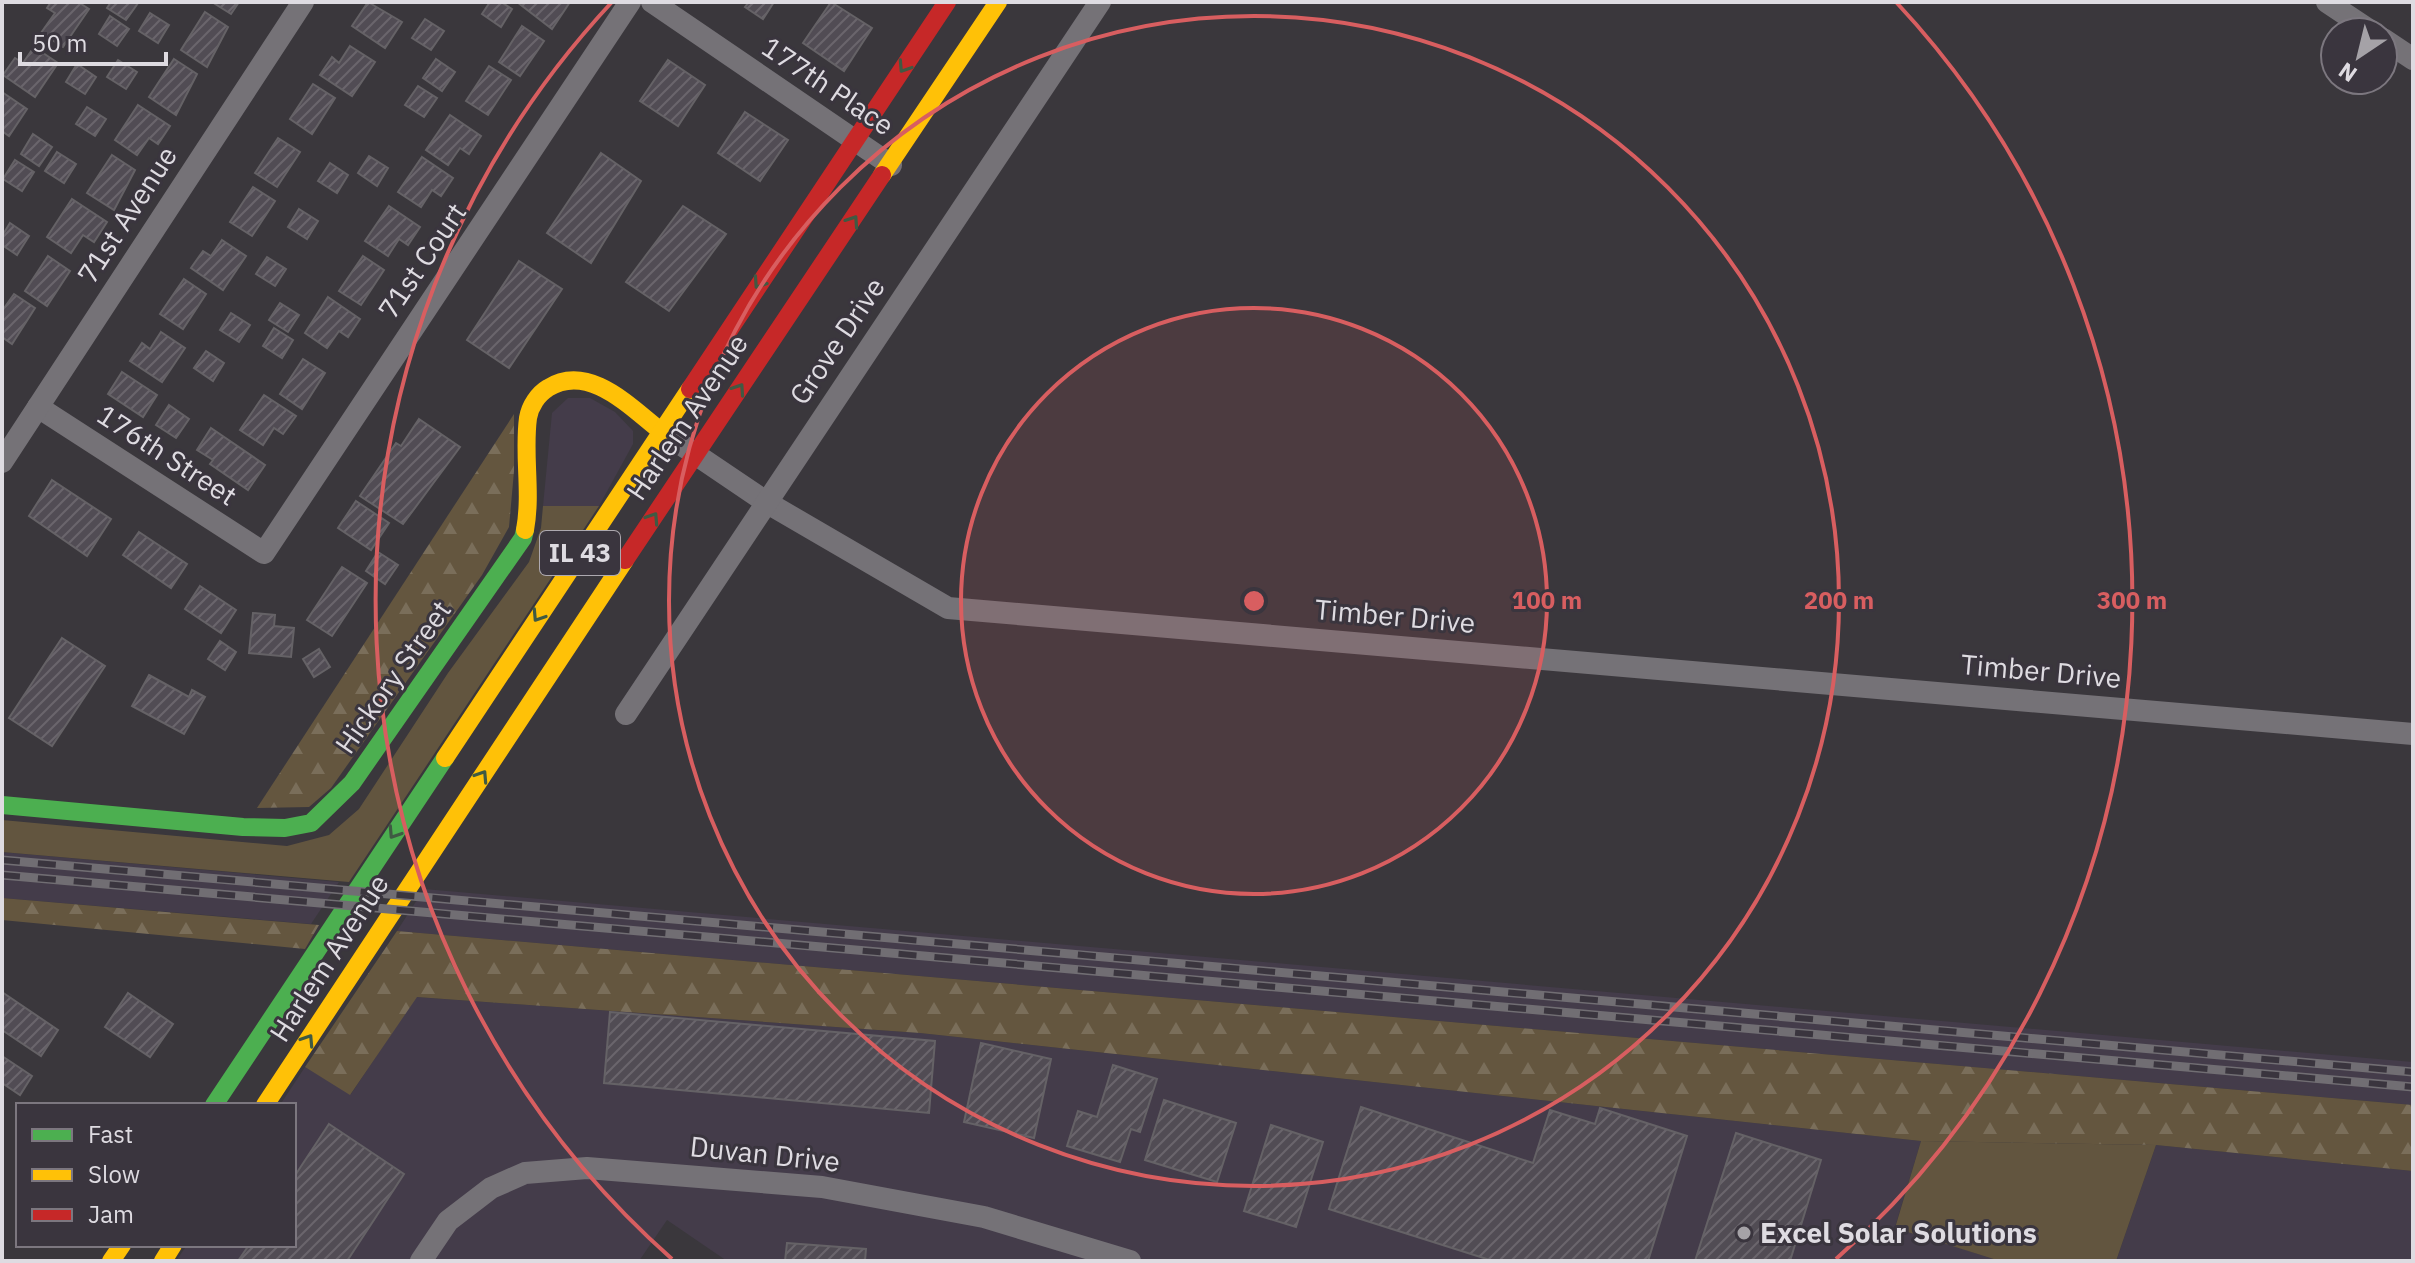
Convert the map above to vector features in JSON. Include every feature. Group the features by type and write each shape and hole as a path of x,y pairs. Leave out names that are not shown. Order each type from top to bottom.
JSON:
{"main road":[{"name":"Harlem Avenue","path":"215,1103 947,2"},
{"name":"Harlem Avenue","path":"266,1103 998,2"},
{"name":"Hickory Street","path":"2,805 243,827 285,828 311,823 352,783 523,538 529,506 528,418 531,406 543,391 557,380 570,377 583,379 600,387 661,431"}],"street":[{"name":"71st Avenue","path":"2,462 303,2"},
{"name":"71st Court","path":"264,553 630,2"},
{"name":"177th Place","path":"652,2 891,165"},
{"name":"Grove Drive","path":"626,714 1100,2"},
{"path":"2327,2 2348,16"},
{"name":"176th Street","path":"38,407 264,553"},
{"name":"Timber Drive","path":"661,431 766,502 948,608 2413,734"},
{"name":"Duvan Drive","path":"421,1261 448,1221 491,1188 525,1173 587,1168 832,1189 984,1217 1130,1261"}],"shaded area":[{"path":"568,398 590,398 615,412 633,431 633,444 599,506 543,506 552,413"},
{"path":"543,506 599,506 349,882 2,852 2,820 287,846 329,835 359,809 448,673 529,562 541,528"},
{"path":"2,852 339,882 311,924 2,898"},
{"path":"424,889 2413,1062 2413,1105 397,931"},
{"path":"416,997 920,1033 1921,1141 1895,1227 2000,1261 727,1261 667,1220 639,1261 176,1261 186,1247 296,1247 296,1103 281,1103 305,1067 351,1094"},
{"path":"1921,1141 2156,1145 2116,1261 2000,1261 1895,1228"},
{"path":"2156,1145 2413,1171 2413,1261 2116,1261"}],"green space":[{"path":"514,414 514,471 509,527 482,575 331,788 309,807 257,808"},
{"path":"2,898 319,925 305,949 2,920"},
{"path":"397,931 2413,1105 2413,1171 2156,1145 1921,1141 920,1033 417,997 350,1095 305,1067"}],"building":[{"path":"51,2 78,2 89,9 63,47 41,33 55,13 47,8"},
{"path":"111,2 138,3 126,20 107,8"},
{"path":"212,2 239,2 231,14"},
{"path":"368,2 402,22 385,48 352,26"},
{"path":"490,2 501,2 512,9 501,27 482,14"},
{"path":"517,2 570,2 552,29"},
{"path":"749,2 774,2 763,19 745,7"},
{"path":"831,2 872,28 844,71 803,43"},
{"path":"205,12 228,27 207,67 181,50"},
{"path":"150,13 169,25 158,43 139,31"},
{"path":"110,16 129,29 117,46 99,34"},
{"path":"425,19 444,31 431,50 412,38"},
{"path":"522,26 544,41 520,76 499,62"},
{"path":"350,46 375,62 352,96 320,75 332,57 339,63"},
{"path":"34,47 58,63 35,97 3,75 15,58 23,63"},
{"path":"174,59 197,74 176,115 149,97"},
{"path":"436,59 455,72 442,91 423,78"},
{"path":"118,60 137,72 126,89 107,77"},
{"path":"668,60 705,85 678,126 640,101"},
{"path":"77,64 96,77 85,94 66,82"},
{"path":"489,66 511,80 488,115 466,101"},
{"path":"313,84 335,98 312,134 290,119"},
{"path":"418,86 437,98 424,117 405,105"},
{"path":"2,92 27,109 9,136 2,131"},
{"path":"138,105 170,126 158,144 149,138 137,155 115,140"},
{"path":"87,107 106,119 95,136 76,124"},
{"path":"745,112 788,140 760,181 718,153"},
{"path":"450,115 481,136 469,154 460,148 448,165 426,150"},
{"path":"33,134 52,147 39,166 21,154"},
{"path":"278,138 300,152 277,187 255,173"},
{"path":"57,152 76,164 64,183 45,171"},
{"path":"601,153 641,181 591,263 547,233"},
{"path":"112,155 135,170 114,210 87,193"},
{"path":"369,156 388,168 377,186 358,173"},
{"path":"422,157 453,178 441,196 432,190 421,207 398,192"},
{"path":"15,160 34,172 22,191 3,179"},
{"path":"330,163 348,175 337,193 318,181"},
{"path":"253,187 275,201 252,236 230,222"},
{"path":"72,199 107,222 94,242 83,235 71,253 47,237"},
{"path":"389,206 420,227 408,245 399,239 388,256 365,241"},
{"path":"683,206 726,234 669,311 626,282"},
{"path":"299,209 318,221 307,239 288,227"},
{"path":"10,223 29,236 17,255 2,245 2,236"},
{"path":"222,240 246,256 223,290 191,268 203,251 211,256"},
{"path":"48,256 70,271 47,306 25,291"},
{"path":"363,256 384,270 361,305 339,291"},
{"path":"267,257 286,269 275,286 256,274"},
{"path":"519,261 562,289 509,368 467,340"},
{"path":"184,279 206,294 183,329 160,314"},
{"path":"14,294 35,308 12,344 2,337 2,311"},
{"path":"328,297 360,319 348,337 339,331 327,348 305,333"},
{"path":"280,303 299,315 288,332 269,320"},
{"path":"231,313 250,325 239,342 220,330"},
{"path":"274,328 293,340 282,358 263,346"},
{"path":"161,332 185,348 162,382 130,361 142,343 150,349"},
{"path":"206,351 224,363 213,381 194,368"},
{"path":"303,359 325,373 302,409 280,394"},
{"path":"122,372 157,395 143,417 108,394"},
{"path":"264,395 296,416 283,434 274,428 263,445 240,430"},
{"path":"169,405 189,419 176,438 156,425"},
{"path":"419,419 460,447 403,524 360,496 396,443 401,446"},
{"path":"211,428 265,465 248,490 210,464 213,460 197,450"},
{"path":"52,480 111,519 87,556 29,516"},
{"path":"356,501 389,523 371,550 338,528"},
{"path":"139,532 187,564 171,588 123,555"},
{"path":"378,552 398,565 385,584 366,571"},
{"path":"342,567 367,583 332,636 307,620"},
{"path":"200,586 236,610 221,633 185,609"},
{"path":"253,613 275,615 274,626 294,628 291,657 249,653"},
{"path":"62,638 105,666 52,746 9,718"},
{"path":"220,641 236,652 225,670 208,659"},
{"path":"319,649 330,667 314,677 303,659"},
{"path":"149,675 189,697 192,690 205,697 184,734 132,706"},
{"path":"2,992 58,1030 41,1056 2,1030"},
{"path":"128,993 173,1024 150,1057 105,1027"},
{"path":"610,1012 935,1041 929,1113 604,1083"},
{"path":"981,1043 1051,1059 1034,1138 964,1122"},
{"path":"2,1056 32,1076 20,1095 2,1083"},
{"path":"1113,1065 1157,1079 1140,1132 1131,1129 1120,1162 1067,1146 1078,1111 1097,1117"},
{"path":"1164,1100 1236,1123 1217,1182 1145,1160"},
{"path":"1361,1107 1533,1163 1550,1110 1595,1124 1600,1108 1687,1136 1648,1261 1493,1261 1329,1209"},
{"path":"329,1124 404,1174 347,1261 238,1261 248,1247 296,1247 296,1174"},
{"path":"1271,1125 1323,1142 1296,1227 1244,1211"},
{"path":"1736,1133 1821,1160 1790,1261 1695,1261"},
{"path":"787,1243 866,1249 865,1261 785,1261"}],"railway":[{"path":"2,860 2413,1072"},
{"path":"2,875 2413,1087"}],"traffic: fast":[{"path":"2,805 243,827 285,828 311,823 352,783 523,538 525,530"},
{"path":"215,1103 445,758"}],"traffic: slow":[{"path":"882,175 998,2"},
{"path":"525,530 528,418 538,397 548,388 563,381 594,384 623,400 661,431"},
{"path":"445,758 690,389"},
{"path":"266,1103 625,560"},
{"path":"111,1261 121,1247"},
{"path":"163,1261 172,1247"}],"traffic: jam":[{"path":"690,389 947,2"},
{"path":"625,560 882,175"}],"place":[{"name":"Excel Solar Solutions","path":"1744,1233"}]}
